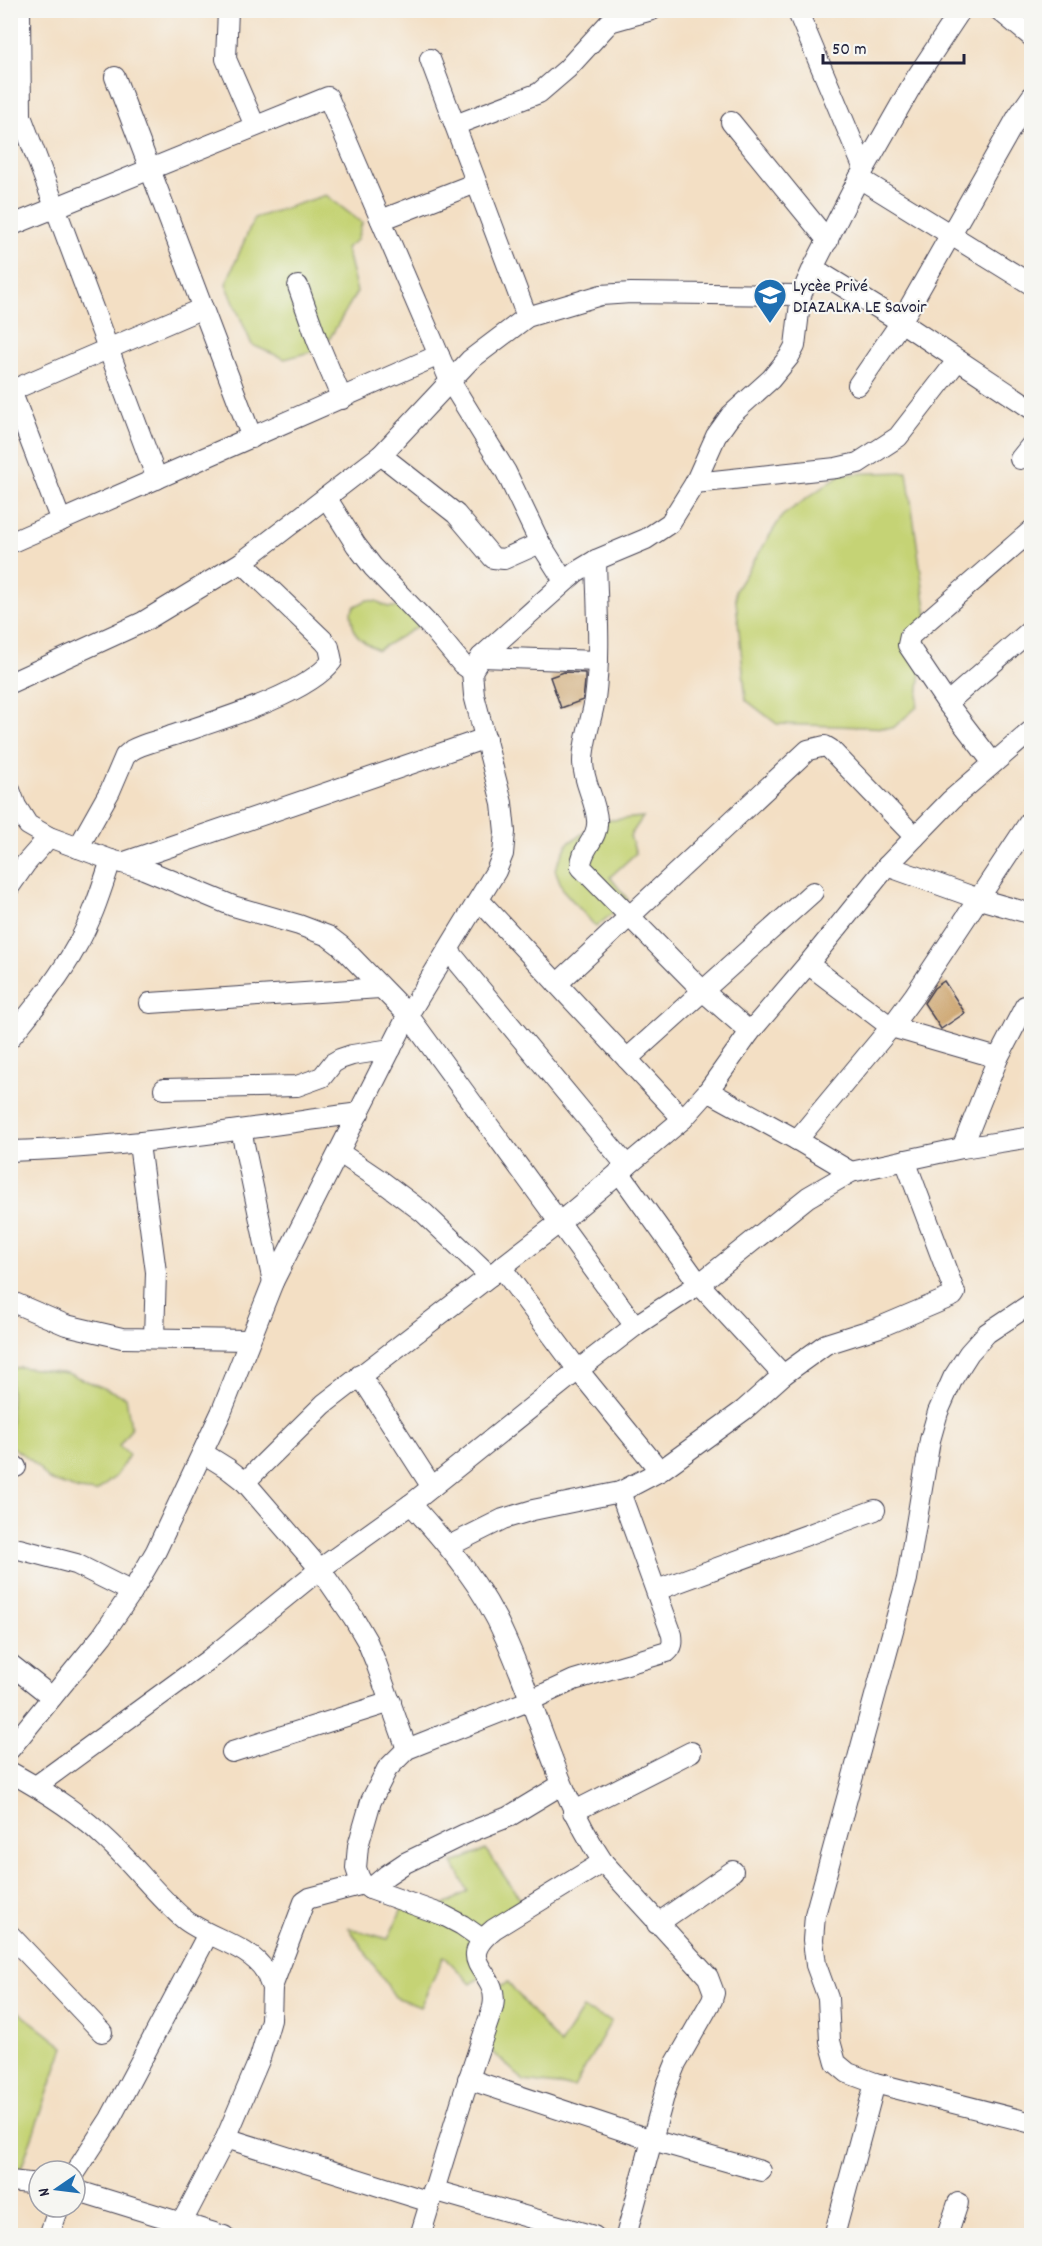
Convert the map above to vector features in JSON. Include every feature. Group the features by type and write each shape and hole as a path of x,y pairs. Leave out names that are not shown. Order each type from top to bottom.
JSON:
{"street":[{"path":"20,10 21,116 157,479"},
{"path":"228,10 226,59 255,126"},
{"path":"455,125 539,93 567,69 609,16 652,10"},
{"path":"797,10 862,173 951,235 1032,285"},
{"path":"10,1749 102,1636 156,1551 203,1453 273,1282 408,1015 496,872 503,854 505,832 501,803 474,695 477,664 564,581 596,560 660,532 670,523 695,483 716,436 731,415 771,380 789,357 795,346 801,295 813,268 862,173 916,78 962,10"},
{"path":"999,10 1032,37"},
{"path":"430,59 527,316"},
{"path":"115,77 252,438"},
{"path":"858,385 901,322 1018,116 1032,96"},
{"path":"10,226 328,97 450,381 506,472 540,543 564,581"},
{"path":"731,122 828,241"},
{"path":"381,220 476,183"},
{"path":"813,268 901,322 1032,409"},
{"path":"298,286 317,340 342,399"},
{"path":"10,683 143,622 242,562 381,455 470,360 527,316 601,296 631,293 801,295"},
{"path":"62,521 11,390 202,308"},
{"path":"10,543 440,355"},
{"path":"695,483 836,468 858,463 898,437 957,361"},
{"path":"381,455 456,514 493,558 504,559 540,543"},
{"path":"326,497 356,545 373,567 433,629 462,664 598,661"},
{"path":"993,763 947,703 908,645 910,636 1032,530"},
{"path":"596,560 598,661 595,701 583,762 597,820 597,829 582,855 581,867 703,991 750,1032"},
{"path":"78,848 110,791 125,756 132,750 301,686 332,661 330,648 324,641 242,562"},
{"path":"947,703 1029,635"},
{"path":"245,1482 324,1404 560,1222 683,1119 708,1091 750,1032 886,866 951,800 1032,730"},
{"path":"10,1038 57,979 77,945 116,861 486,738"},
{"path":"557,984 808,750 825,746 830,750 915,837"},
{"path":"10,790 16,806 28,825 50,837 144,869 233,906 328,936 341,946 408,1015 634,1326"},
{"path":"797,1140 891,1027 980,899 1032,818"},
{"path":"10,886 26,863 50,837"},
{"path":"886,866 980,899 1032,914"},
{"path":"627,1059 813,892"},
{"path":"479,900 683,1119"},
{"path":"448,950 623,1169 699,1284 783,1375"},
{"path":"808,964 891,1027 998,1058"},
{"path":"150,1004 380,988"},
{"path":"962,1148 998,1058 1025,1006"},
{"path":"164,1089 297,1086 322,1077 333,1063 340,1059 391,1049"},
{"path":"708,1091 850,1172"},
{"path":"10,1151 68,1150 139,1144 359,1113"},
{"path":"241,1130 273,1282"},
{"path":"36,1786 207,1660 320,1569 411,1503 634,1326 699,1284 808,1197 850,1172 962,1148 1032,1137"},
{"path":"139,1144 156,1272 154,1337"},
{"path":"340,1153 380,1180 495,1271 660,1471"},
{"path":"449,1546 503,1519 533,1510 620,1492 660,1471 744,1410 783,1375 826,1344 880,1327 949,1299 955,1293 905,1160"},
{"path":"10,1301 66,1325 122,1338 249,1340"},
{"path":"1032,1303 987,1333 969,1353 953,1378 938,1412 930,1440 907,1579 815,1915 813,1940 815,1957 828,1998 830,2041 836,2063 848,2073 875,2083 1032,2123"},
{"path":"360,1375 432,1486"},
{"path":"203,1453 227,1467 245,1482 320,1569 367,1641 407,1749"},
{"path":"482,1939 462,1924 443,1915 366,1887 356,1868 358,1846 371,1801 387,1769 407,1749 531,1700 574,1680 667,1652 672,1645 672,1640 657,1590 620,1492"},
{"path":"411,1503 449,1546 482,1591 494,1613 531,1700 561,1785 573,1812 603,1862 657,1924 708,1977 714,1993 710,2007 676,2062 667,2085 626,2235"},
{"path":"657,1590 875,1510"},
{"path":"10,1549 19,1549 76,1564 132,1592"},
{"path":"10,1664 52,1696"},
{"path":"232,1752 391,1702"},
{"path":"573,1812 691,1752"},
{"path":"10,1772 36,1786 93,1827 164,1902 189,1923 248,1954 264,1969 272,1987"},
{"path":"182,2222 226,2138 260,2058 272,2020 272,1987 304,1902 310,1898 366,1887 405,1863 465,1834 508,1817 561,1785"},
{"path":"420,2235 495,1997 493,1988 475,1957 482,1939 494,1929 603,1862"},
{"path":"657,1924 733,1870"},
{"path":"84,2159 110,2120 208,1934"},
{"path":"10,1935 102,2032"},
{"path":"468,2079 652,2140 760,2170"},
{"path":"834,2235 875,2083"},
{"path":"226,2138 431,2196 594,2235"},
{"path":"10,2181 27,2183"},
{"path":"87,2194 224,2235"},
{"path":"947,2235 958,2203"},
{"path":"49,2235 55,2219"}],"green space":[{"path":"326,195 362,223 357,240 346,248 357,292 324,348 285,359 252,345 226,284 254,218"},
{"path":"907,472 927,616 917,707 893,728 777,724 746,700 735,591 782,516 841,474"},
{"path":"367,600 376,601 388,607 406,607 426,622 378,650 357,636 353,627 351,612 355,606"},
{"path":"643,817 630,836 636,853 610,877 628,900 596,927 563,890 555,869 568,843 602,821"},
{"path":"20,1367 67,1373 126,1397 131,1428 119,1446 129,1455 116,1476 96,1492 79,1490 49,1480 32,1461 11,1446 11,1369"},
{"path":"486,1850 523,1903 476,1955 482,1976 471,1984 444,1956 420,2007 395,1997 349,1928 388,1939 403,1906 445,1905 468,1891 453,1863"},
{"path":"508,1982 560,2045 583,2009 611,2021 574,2087 524,2081 478,2038 494,1989"},
{"path":"10,2005 64,2047 19,2174 11,2172"}],"building":[{"path":"564,672 585,673 585,681 583,700 561,708 550,677"},
{"path":"944,981 965,1013 941,1029 924,1003 934,988"}],"place":[{"name":"Lycèe Privé DIAZALKA LE Savoir","path":"770,324"}]}
